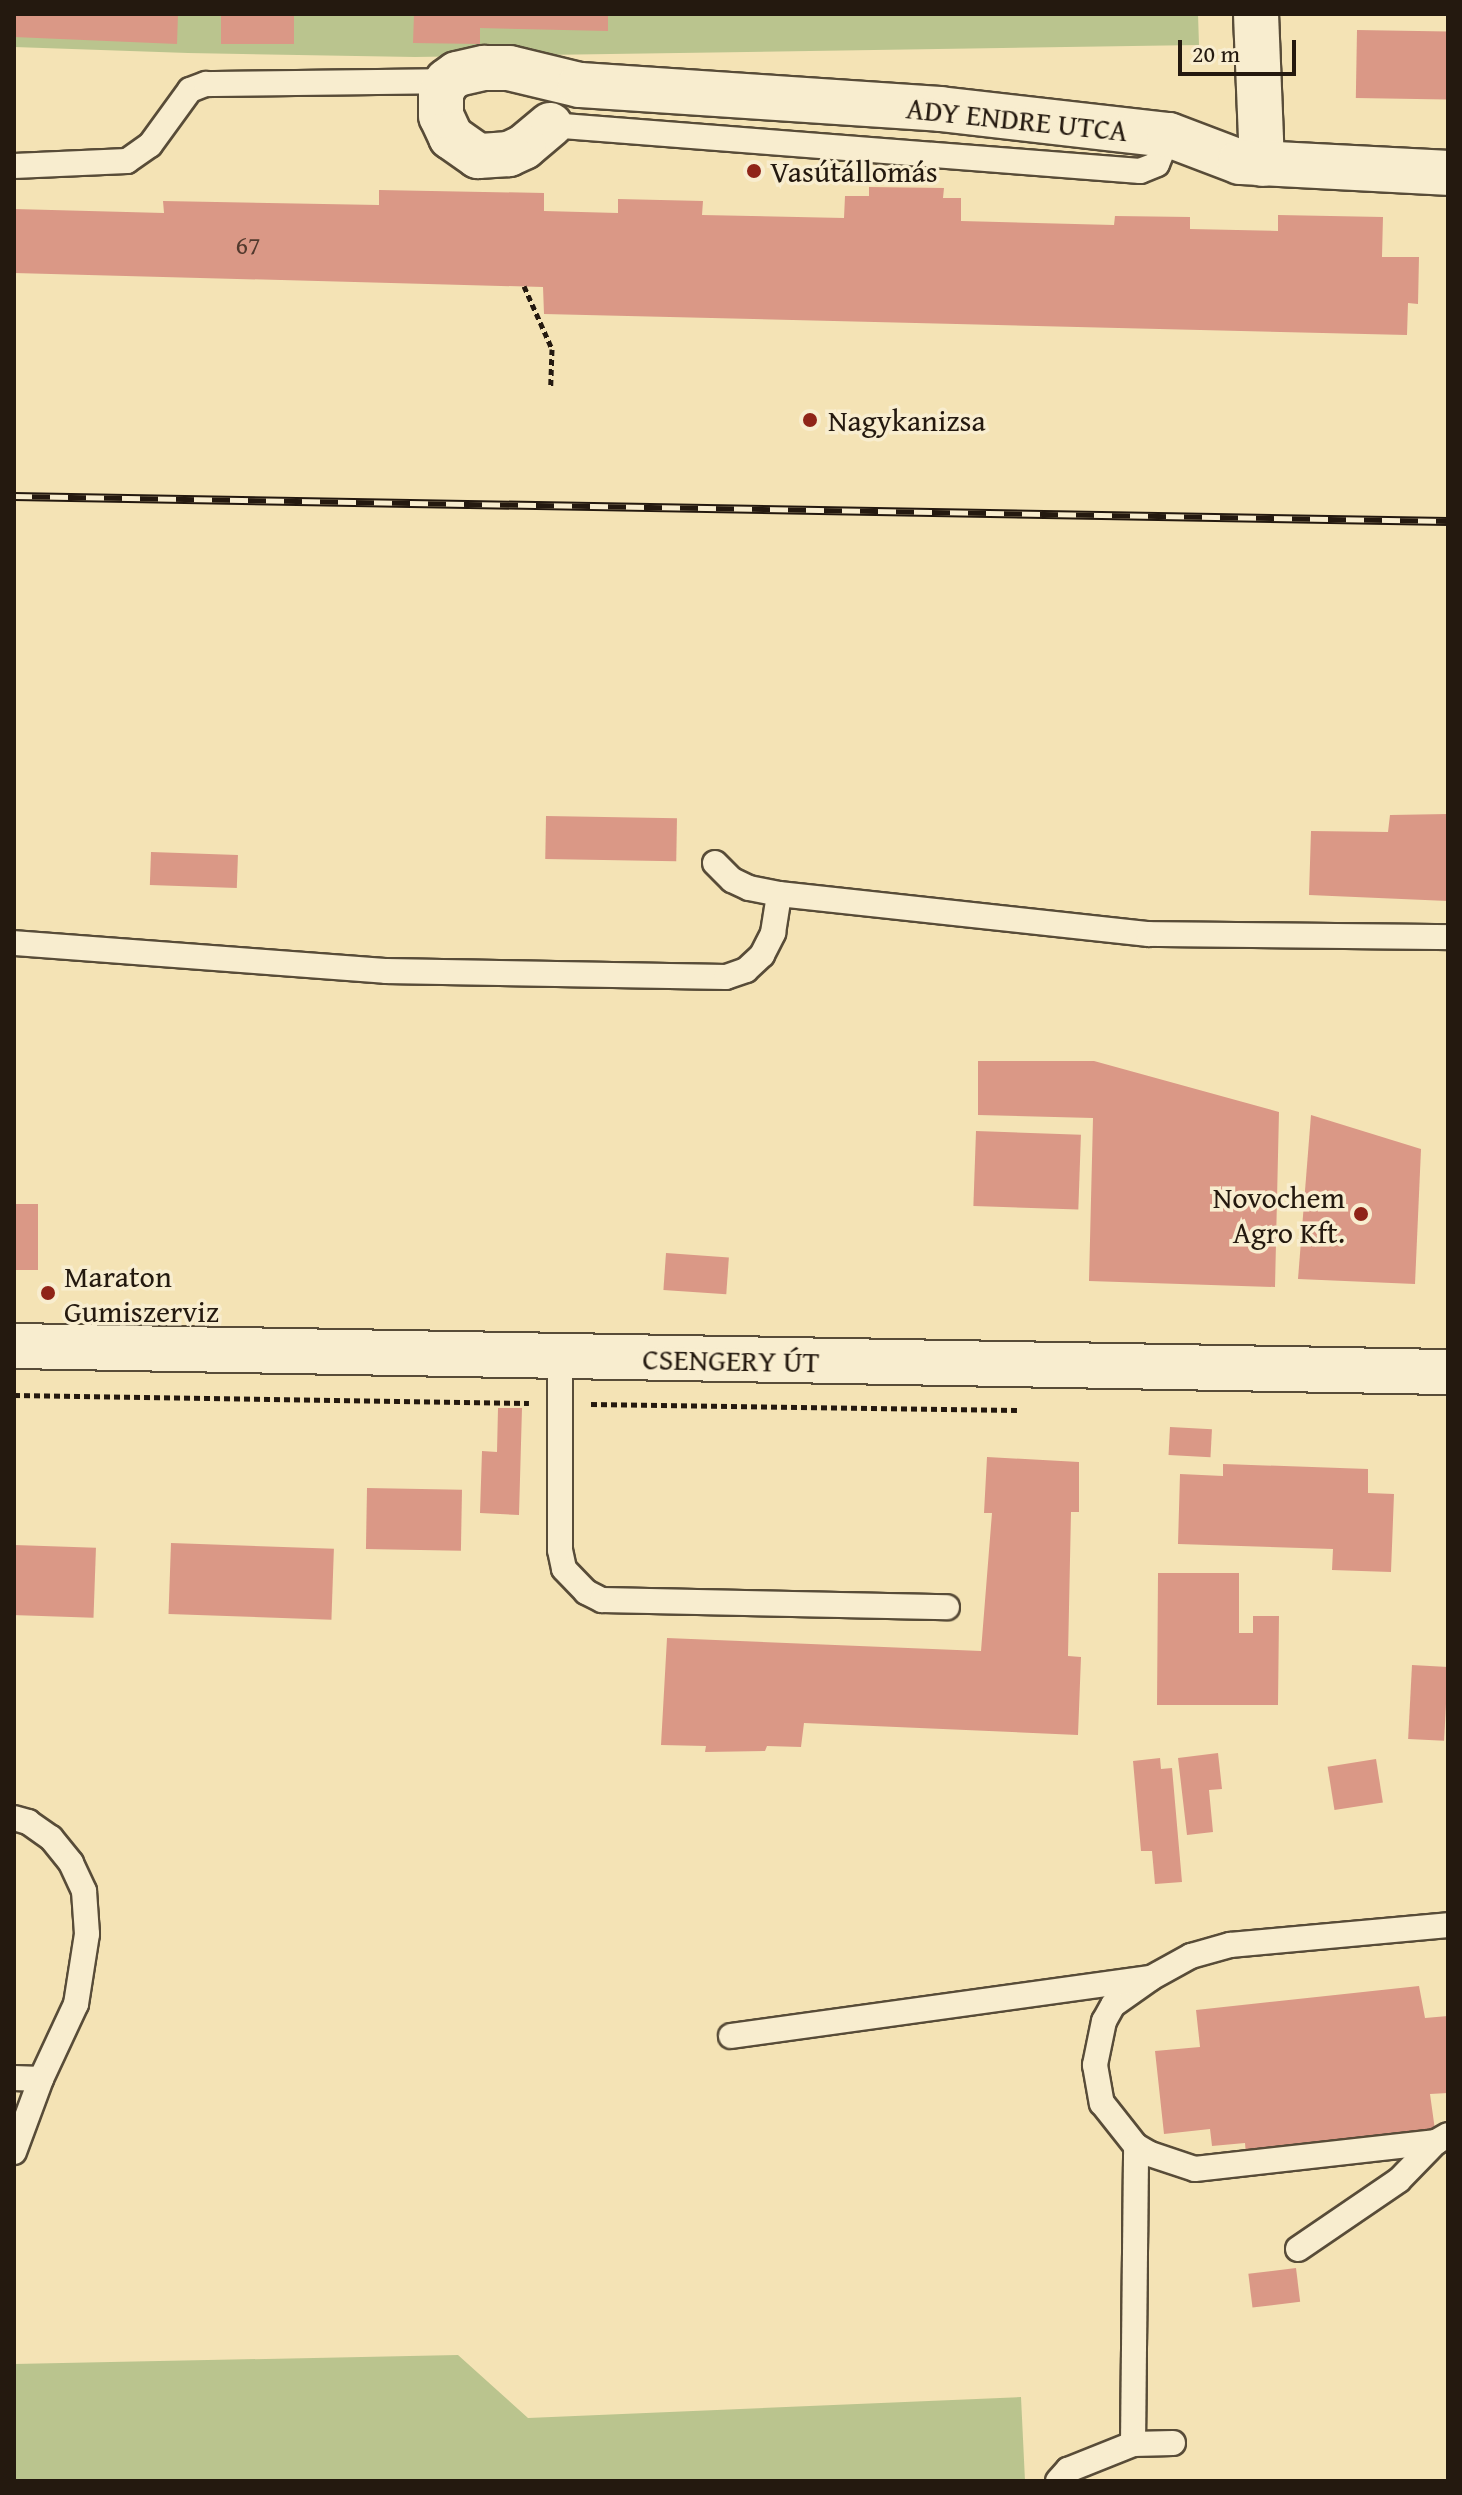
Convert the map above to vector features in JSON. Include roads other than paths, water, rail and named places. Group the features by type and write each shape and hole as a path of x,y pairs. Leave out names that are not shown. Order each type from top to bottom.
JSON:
{"main road":[{"path":"1256,14 1262,164"},
{"name":"ADY ENDRE UTCA","path":"447,81 470,70 494,67 538,73 580,85 940,109 1169,135 1223,157 1262,164 1448,173"},
{"path":"447,81 441,93 441,116 451,137 478,156 509,154 524,147 550,125 580,85"},
{"name":"CSENGERY ÚT","path":"14,1346 1448,1372"}],"lane":[{"path":"14,166 127,161 150,145 190,90 206,84 447,81"},
{"path":"550,125 1140,171 1157,164 1169,135"},
{"path":"715,863 732,880 749,888 779,894 1149,934 1448,937"},
{"path":"14,943 386,971 726,977 746,970 762,955 773,933 779,894"},
{"path":"560,1357 560,1550 564,1569 586,1592 602,1600 947,1607"},
{"path":"14,1818 28,1822 51,1838 71,1863 84,1891 87,1934 76,2004 41,2079 14,2152"},
{"path":"1442,2139 1195,2169 1174,2165 1136,2146 1102,2103 1095,2065 1104,2021 1113,2005 1151,1978 1191,1956 1230,1945 1448,1925"},
{"path":"731,2036 1151,1978"},
{"path":"14,2078 41,2079"},
{"path":"1298,2249 1399,2180 1442,2139"},
{"path":"1133,2444 1136,2146"},
{"path":"1058,2481 1068,2470 1133,2444 1173,2443"}],"railway":[{"path":"14,496 1448,521"}],"place":[{"name":"Vasútállomás","path":"754,171"},
{"name":"Nagykanizsa","path":"810,420"},
{"name":"Novochem Agro Kft.","path":"1361,1214"},
{"name":"Maraton Gumiszerviz","path":"48,1293"}]}
